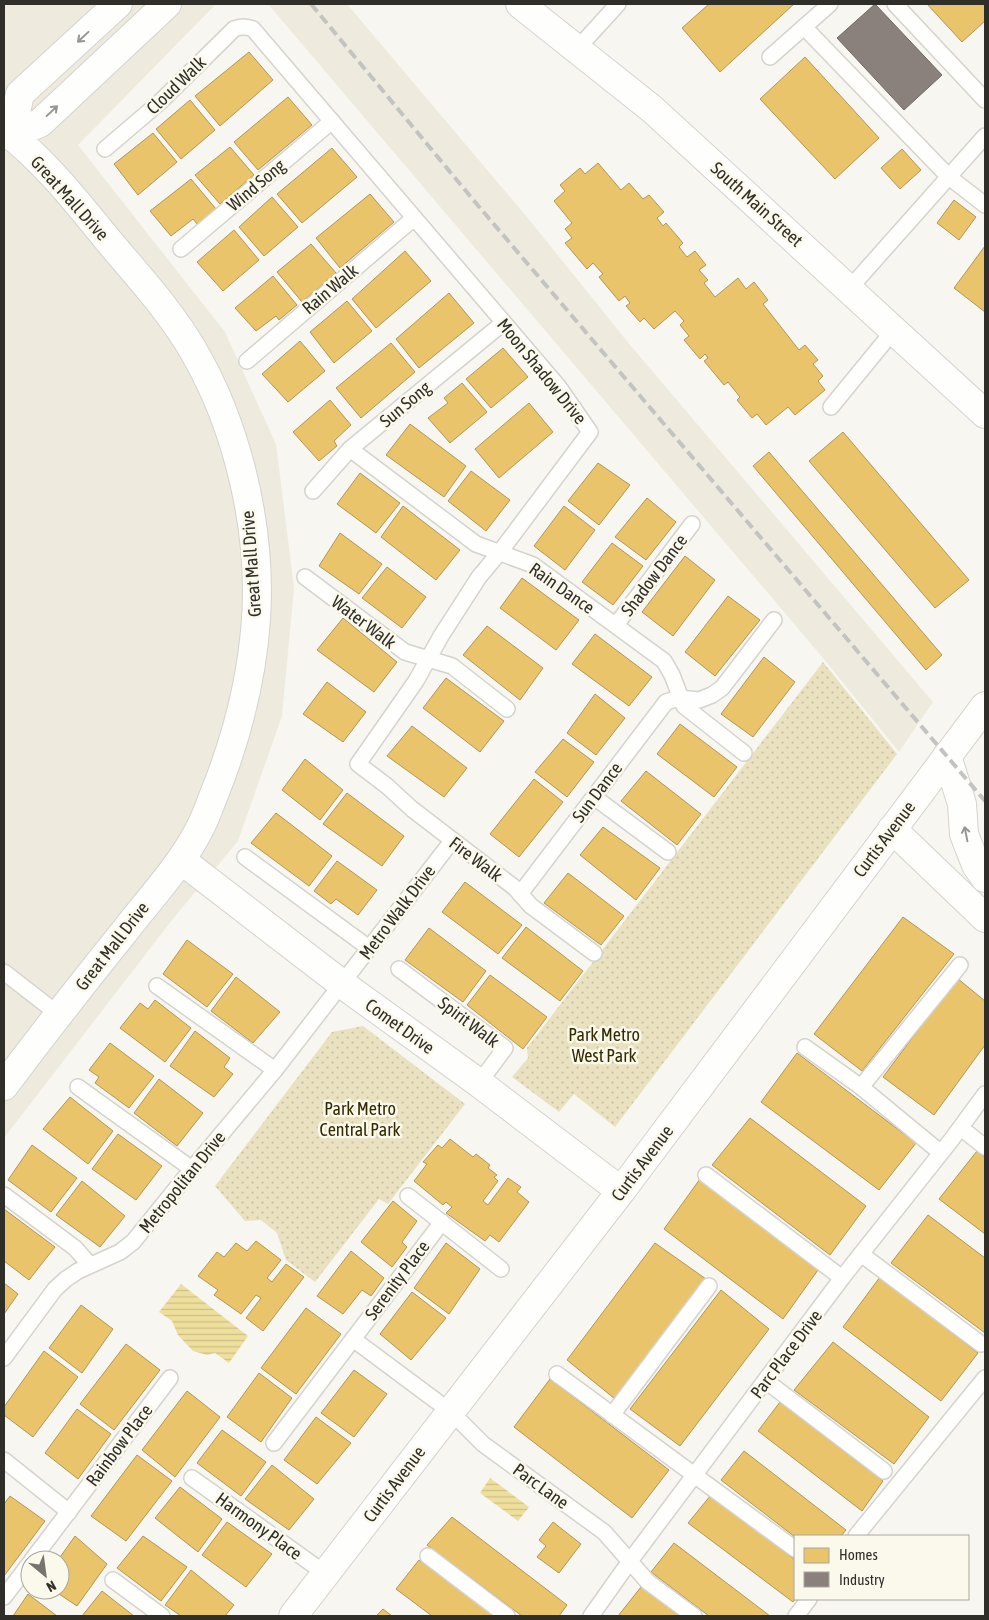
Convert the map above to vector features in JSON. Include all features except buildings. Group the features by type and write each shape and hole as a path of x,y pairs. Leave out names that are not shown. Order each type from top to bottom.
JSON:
{"street":[{"path":"6,136 20,94 118,4"},
{"path":"6,136 40,123 167,4"},
{"name":"South Main Street","path":"520,4 652,109 985,414"},
{"name":"Great Mall Drive","path":"4,1086 58,1014 180,860 200,828 234,741 252,655 256,617 254,546 242,476 232,440 210,383 174,320 56,178 6,136"},
{"name":"Curtis Avenue","path":"293,1616 621,1191 985,706"},
{"path":"947,756 962,804 964,834 976,865 985,878"},
{"path":"892,829 985,917"},
{"name":"Comet Drive","path":"180,860 342,984 479,1083 621,1191"}],"lane":[{"path":"577,49 618,4"},
{"path":"770,57 830,4"},
{"path":"895,4 985,100"},
{"name":"Cloud Walk","path":"105,149 160,102 234,29 240,26 248,27"},
{"name":"Moon Shadow Drive","path":"248,27 257,32 558,386 590,432 479,577 416,681 358,764"},
{"path":"804,27 948,177 985,205"},
{"name":"Wind Song","path":"181,249 332,121"},
{"path":"849,289 985,136"},
{"name":"Rain Walk","path":"247,361 414,218"},
{"name":"Sun Song","path":"313,491 350,449 504,323"},
{"path":"831,407 894,330"},
{"name":"Rain Dance","path":"350,449 476,544 533,565 664,662 672,675 679,698"},
{"name":"Shadow Dance","path":"616,626 692,524"},
{"name":"Water Walk","path":"305,577 405,652 452,666 507,709"},
{"path":"679,698 698,700 712,695 722,688 774,620"},
{"path":"679,698 684,706 744,753"},
{"name":"Sun Dance","path":"520,894 659,710 666,702 679,698"},
{"name":"Fire Walk","path":"358,764 452,841 515,888 532,906 594,953"},
{"path":"594,797 668,852"},
{"name":"Metro Walk Drive","path":"342,984 452,841"},
{"path":"245,857 370,948"},
{"path":"862,1087 960,965"},
{"name":"Spirit Walk","path":"399,969 505,1048 479,1083"},
{"path":"4,972 58,1014"},
{"name":"Metropolitan Drive","path":"5,1354 55,1289 66,1279 90,1265 120,1252 133,1242 192,1168 275,1070 342,984"},
{"path":"157,986 275,1070"},
{"path":"805,1047 862,1087 941,1153"},
{"path":"78,1087 192,1168"},
{"name":"Parc Place Drive","path":"591,1616 694,1474 842,1278 957,1133 985,1094"},
{"path":"957,1133 985,1147"},
{"path":"706,1175 842,1278"},
{"path":"4,1195 75,1248 90,1265"},
{"name":"Serenity Place","path":"408,1196 501,1269"},
{"name":"Serenity Place","path":"274,1443 442,1222"},
{"path":"861,1254 981,1344"},
{"path":"612,1415 710,1286"},
{"path":"353,1339 451,1412"},
{"path":"557,1374 794,1548"},
{"name":"Rainbow Place","path":"40,1550 170,1378"},
{"path":"857,1535 985,1378"},
{"path":"766,1381 884,1471"},
{"name":"Parc Lane","path":"451,1412 483,1444 604,1532 648,1582 694,1616"},
{"path":"4,1460 69,1512"},
{"name":"Harmony Place","path":"192,1478 326,1574"},
{"path":"428,1556 507,1616"},
{"name":"Rainbow Place","path":"4,1597 20,1576"},
{"path":"113,1580 162,1616"},
{"path":"796,1616 808,1600"}],"shaded area":[{"path":"4,4 216,4 78,145 225,332 276,444 294,588 282,716 238,841 172,920 4,1138"},
{"path":"268,4 347,4 527,217 631,346 933,702 899,752 823,658"},
{"path":"181,1284 248,1336 229,1363 215,1353 207,1355 193,1351 178,1335 172,1321 159,1312"},
{"path":"490,1478 529,1507 518,1521 480,1493"}],"green space":[{"name":"Park Metro West Park","path":"823,662 897,754 615,1127 574,1094 559,1112 512,1077 528,1058 527,1048"},
{"name":"Park Metro Central Park","path":"363,1026 465,1104 388,1204 379,1199 315,1282 286,1260 277,1233 261,1220 245,1221 215,1186 332,1032"}],"railway":[{"path":"311,4 475,202 985,801"}]}
